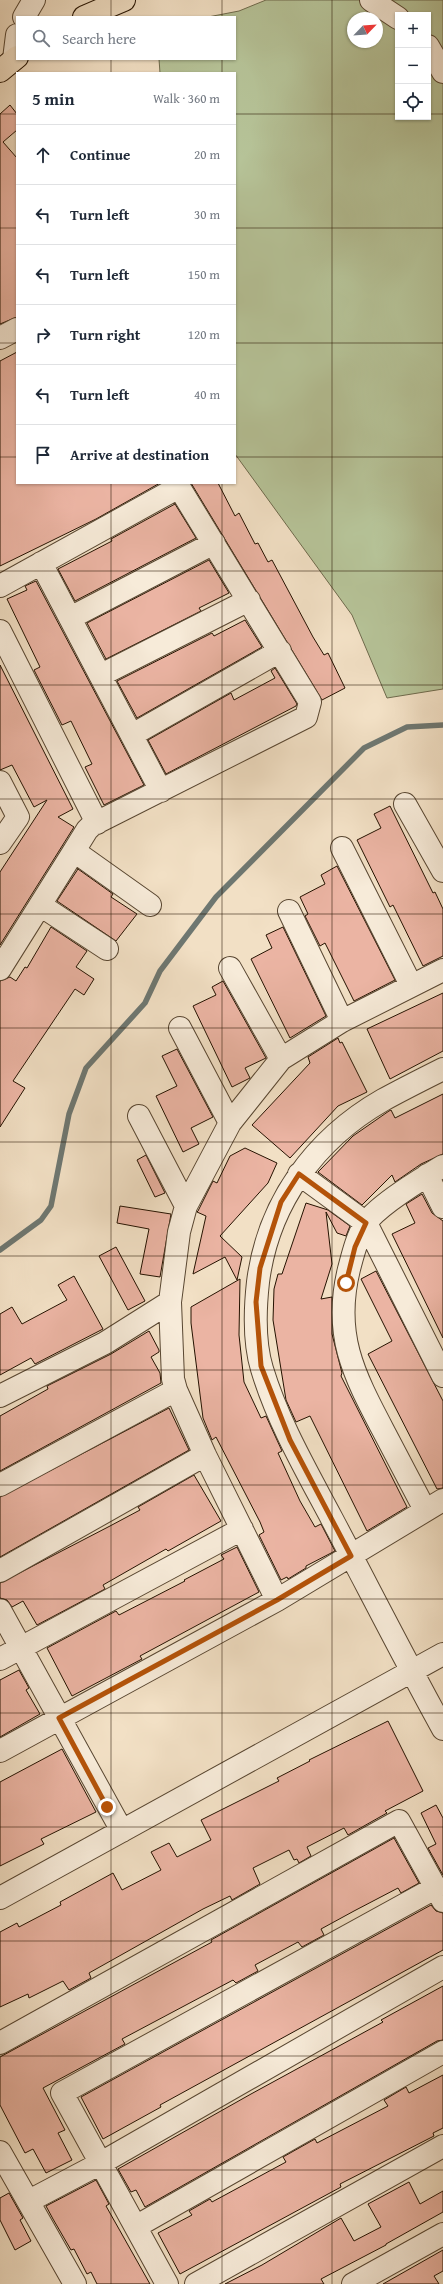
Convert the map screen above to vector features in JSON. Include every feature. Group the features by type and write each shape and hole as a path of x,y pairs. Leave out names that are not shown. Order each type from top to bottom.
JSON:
{"main road":[{"path":"86,16 124,0"}],"street":[{"path":"25,16 34,0"},
{"path":"371,0 395,16"},
{"path":"10,62 16,39"},
{"path":"429,48 443,72"},
{"path":"0,338 16,330"},
{"path":"0,586 179,487 310,702 306,717 97,823 87,830 0,969"},
{"path":"70,618 214,543"},
{"path":"42,563 161,791"},
{"path":"101,675 249,600"},
{"path":"0,631 7,663 97,823"},
{"path":"132,735 280,651"},
{"path":"0,782 18,817 0,843"},
{"path":"405,804 443,871"},
{"path":"342,848 411,985"},
{"path":"74,851 150,905"},
{"path":"40,905 107,949"},
{"path":"289,911 342,1021"},
{"path":"230,968 281,1059"},
{"path":"277,1600 205,1455 176,1390 171,1351 170,1302 179,1232 186,1206 230,1123 281,1059 342,1021 443,970"},
{"path":"180,1028 230,1123"},
{"path":"443,1069 382,1101 345,1127 324,1145 299,1174 281,1202 260,1268 256,1302 261,1366 290,1440 443,1729"},
{"path":"140,1116 186,1206"},
{"path":"0,1751 277,1600 434,1505 360,1387 351,1364 345,1338 342,1310 346,1283 355,1247 366,1223 392,1198 435,1171 443,1207"},
{"path":"299,1174 366,1223 443,1376"},
{"path":"0,1396 105,1343 170,1302"},
{"path":"0,1485 176,1390"},
{"path":"0,1571 205,1455"},
{"path":"0,1659 242,1529"},
{"path":"0,1610 122,1831"},
{"path":"0,1898 443,1654"},
{"path":"0,2043 400,1821 439,1894 62,2093 137,2226 167,2284"},
{"path":"29,2201 101,2162 443,1966"},
{"path":"137,2226 443,2052"},
{"path":"196,2284 443,2146"},
{"path":"0,2152 75,2284"},
{"path":"353,2284 443,2234"}],"green space":[{"path":"266,0 443,0 443,689 387,698 352,615 236,455 236,72 160,72 159,60 236,60 236,16 213,16 239,11"}],"building":[{"path":"10,105 16,113 16,131 3,142 16,157 16,317 0,324 0,114"},
{"path":"16,353 16,484 158,484 96,519 0,566 0,361"},
{"path":"192,484 219,484 235,516 239,513 255,544 258,543 268,562 272,560 313,637 324,655 328,653 345,688 322,700"},
{"path":"175,504 196,538 75,601 58,569 112,541 111,539"},
{"path":"209,560 229,593 199,608 201,611 106,659 87,623"},
{"path":"36,581 144,785 104,805 85,767 92,764 71,721 62,725 34,670 40,667 7,599 27,590 25,586"},
{"path":"245,620 262,647 137,718 117,681 212,633 214,636"},
{"path":"0,665 73,809 58,817 74,827 0,945 0,872 47,800 34,807 12,765 0,770"},
{"path":"275,668 297,704 296,706 166,774 148,740 231,693 234,700 275,678 271,671"},
{"path":"390,806 433,893 435,892 443,909 443,956 423,966 393,905 390,907 357,840 381,828 374,814"},
{"path":"337,866 395,980 354,1001 325,943 320,946 305,916 308,914 300,897 325,884 321,875"},
{"path":"78,869 113,894 111,897 137,914 116,941 57,901"},
{"path":"51,927 87,951 76,967 94,979 84,995 75,989 13,1081 25,1088 0,1127 0,981 10,977 16,981 25,967 27,968"},
{"path":"283,927 326,1016 290,1038 251,959 272,948 266,935"},
{"path":"223,981 266,1058 245,1068 250,1078 232,1087 193,1006 216,995 212,987"},
{"path":"443,993 443,1051 390,1079 367,1029"},
{"path":"338,1038 340,1043 342,1042 367,1092 338,1106 290,1158 252,1125 310,1063 308,1057"},
{"path":"177,1049 213,1117 191,1128 199,1144 183,1152 156,1096 177,1086 162,1056"},
{"path":"443,1094 443,1154 421,1164 395,1182 392,1175 362,1205 318,1172 353,1136 389,1111 391,1110 395,1118"},
{"path":"245,1148 277,1163 268,1183 220,1236 242,1257 237,1280 225,1257 193,1274 206,1216 197,1212 213,1181 217,1183 230,1156"},
{"path":"146,1155 165,1193 155,1197 137,1160"},
{"path":"422,1194 432,1213 443,1221 443,1338 392,1234 415,1223 406,1204"},
{"path":"306,1203 328,1210 350,1226 346,1236 337,1233 326,1212 332,1264 321,1299 332,1297 332,1334 342,1373 341,1376 407,1507 367,1531 310,1416 296,1422 286,1400 273,1320 274,1289 278,1274 282,1274"},
{"path":"120,1206 171,1214 160,1277 140,1274 149,1229 117,1223"},
{"path":"116,1247 145,1301 128,1310 99,1256"},
{"path":"376,1271 443,1401 443,1488 437,1489 368,1354 392,1341 361,1279"},
{"path":"74,1276 103,1329 35,1364 31,1358 0,1375 0,1314 12,1307 22,1324 67,1300 58,1285"},
{"path":"240,1279 239,1335 244,1382 261,1418 266,1416 282,1451 278,1453 300,1501 315,1527 321,1524 335,1551 306,1566 306,1568 288,1579 287,1577 281,1580 259,1535 264,1532 260,1522 216,1437 212,1440 203,1418 191,1323 191,1307"},
{"path":"149,1331 159,1350 159,1352 151,1357 160,1373 161,1383 0,1471 0,1416 48,1389 47,1386 111,1354"},
{"path":"169,1408 189,1450 0,1557 0,1497"},
{"path":"194,1475 221,1521 168,1551 166,1549 103,1585 105,1589 37,1625 23,1601 12,1607 7,1600 0,1598 0,1583 140,1510 138,1507"},
{"path":"237,1547 259,1592 140,1656 142,1659 72,1696 47,1648 116,1611 119,1615 185,1581 184,1580 224,1559 221,1555"},
{"path":"19,1670 29,1688 26,1690 40,1714 0,1737 0,1680"},
{"path":"388,1721 423,1791 385,1811 387,1813 348,1835 344,1828 307,1847 311,1856 299,1863 297,1859 294,1860 289,1850 253,1868 260,1884 232,1900 230,1896 203,1909 89,1973 91,1978 69,1990 63,1981 29,1998 28,1994 0,2007 0,1932 17,1923 19,1927 61,1905 60,1902 113,1873 122,1890 161,1870 151,1852 169,1843 177,1857 211,1840 201,1820 279,1781 277,1778 310,1761 309,1760"},
{"path":"62,1749 96,1812 41,1839 44,1844 0,1866 0,1782"},
{"path":"436,1805 443,1818 443,1875 428,1848 436,1844 421,1813"},
{"path":"394,1838 419,1883 401,1893 398,1888 354,1911 321,1929 324,1935 302,1947 298,1942 255,1965 258,1971 236,1983 233,1980 122,2039 125,2044 43,2088 65,2130 58,2133 72,2160 46,2173 33,2149 25,2153 0,2105 0,2057 212,1942 211,1940"},
{"path":"431,1905 436,1911 443,1913 443,1950 160,2105 161,2107 103,2139 81,2097"},
{"path":"443,1986 443,2040 437,2041 145,2207 136,2190 131,2192 118,2169 383,2022 381,2020"},
{"path":"443,2075 443,2128 433,2133 434,2136 340,2184 341,2187 180,2274 158,2233 192,2215 189,2211 210,2199 212,2202 286,2162 283,2157 315,2139 317,2143 388,2106 384,2100 406,2087 409,2093"},
{"path":"96,2180 109,2204 106,2206 150,2284 97,2284 91,2272 87,2274 74,2249 71,2250 46,2206"},
{"path":"409,2182 420,2204 443,2191 443,2212 386,2245 321,2279 324,2284 225,2284 262,2265 341,2218 354,2241 381,2227 368,2204"},
{"path":"9,2193 23,2218 20,2220 31,2241 15,2250 0,2220 0,2198"},
{"path":"443,2250 443,2271 434,2276 439,2284 383,2284"}],"waterway":[{"path":"0,1250 41,1220 51,1206 69,1114 86,1068 145,1003 160,971 216,897 364,748 407,727 443,725"}],"route":[{"path":"107,1807 59,1718 277,1600 351,1556 290,1440 261,1366 256,1302 260,1268 270,1232 281,1202 299,1174 366,1223 355,1247 346,1283"}]}
